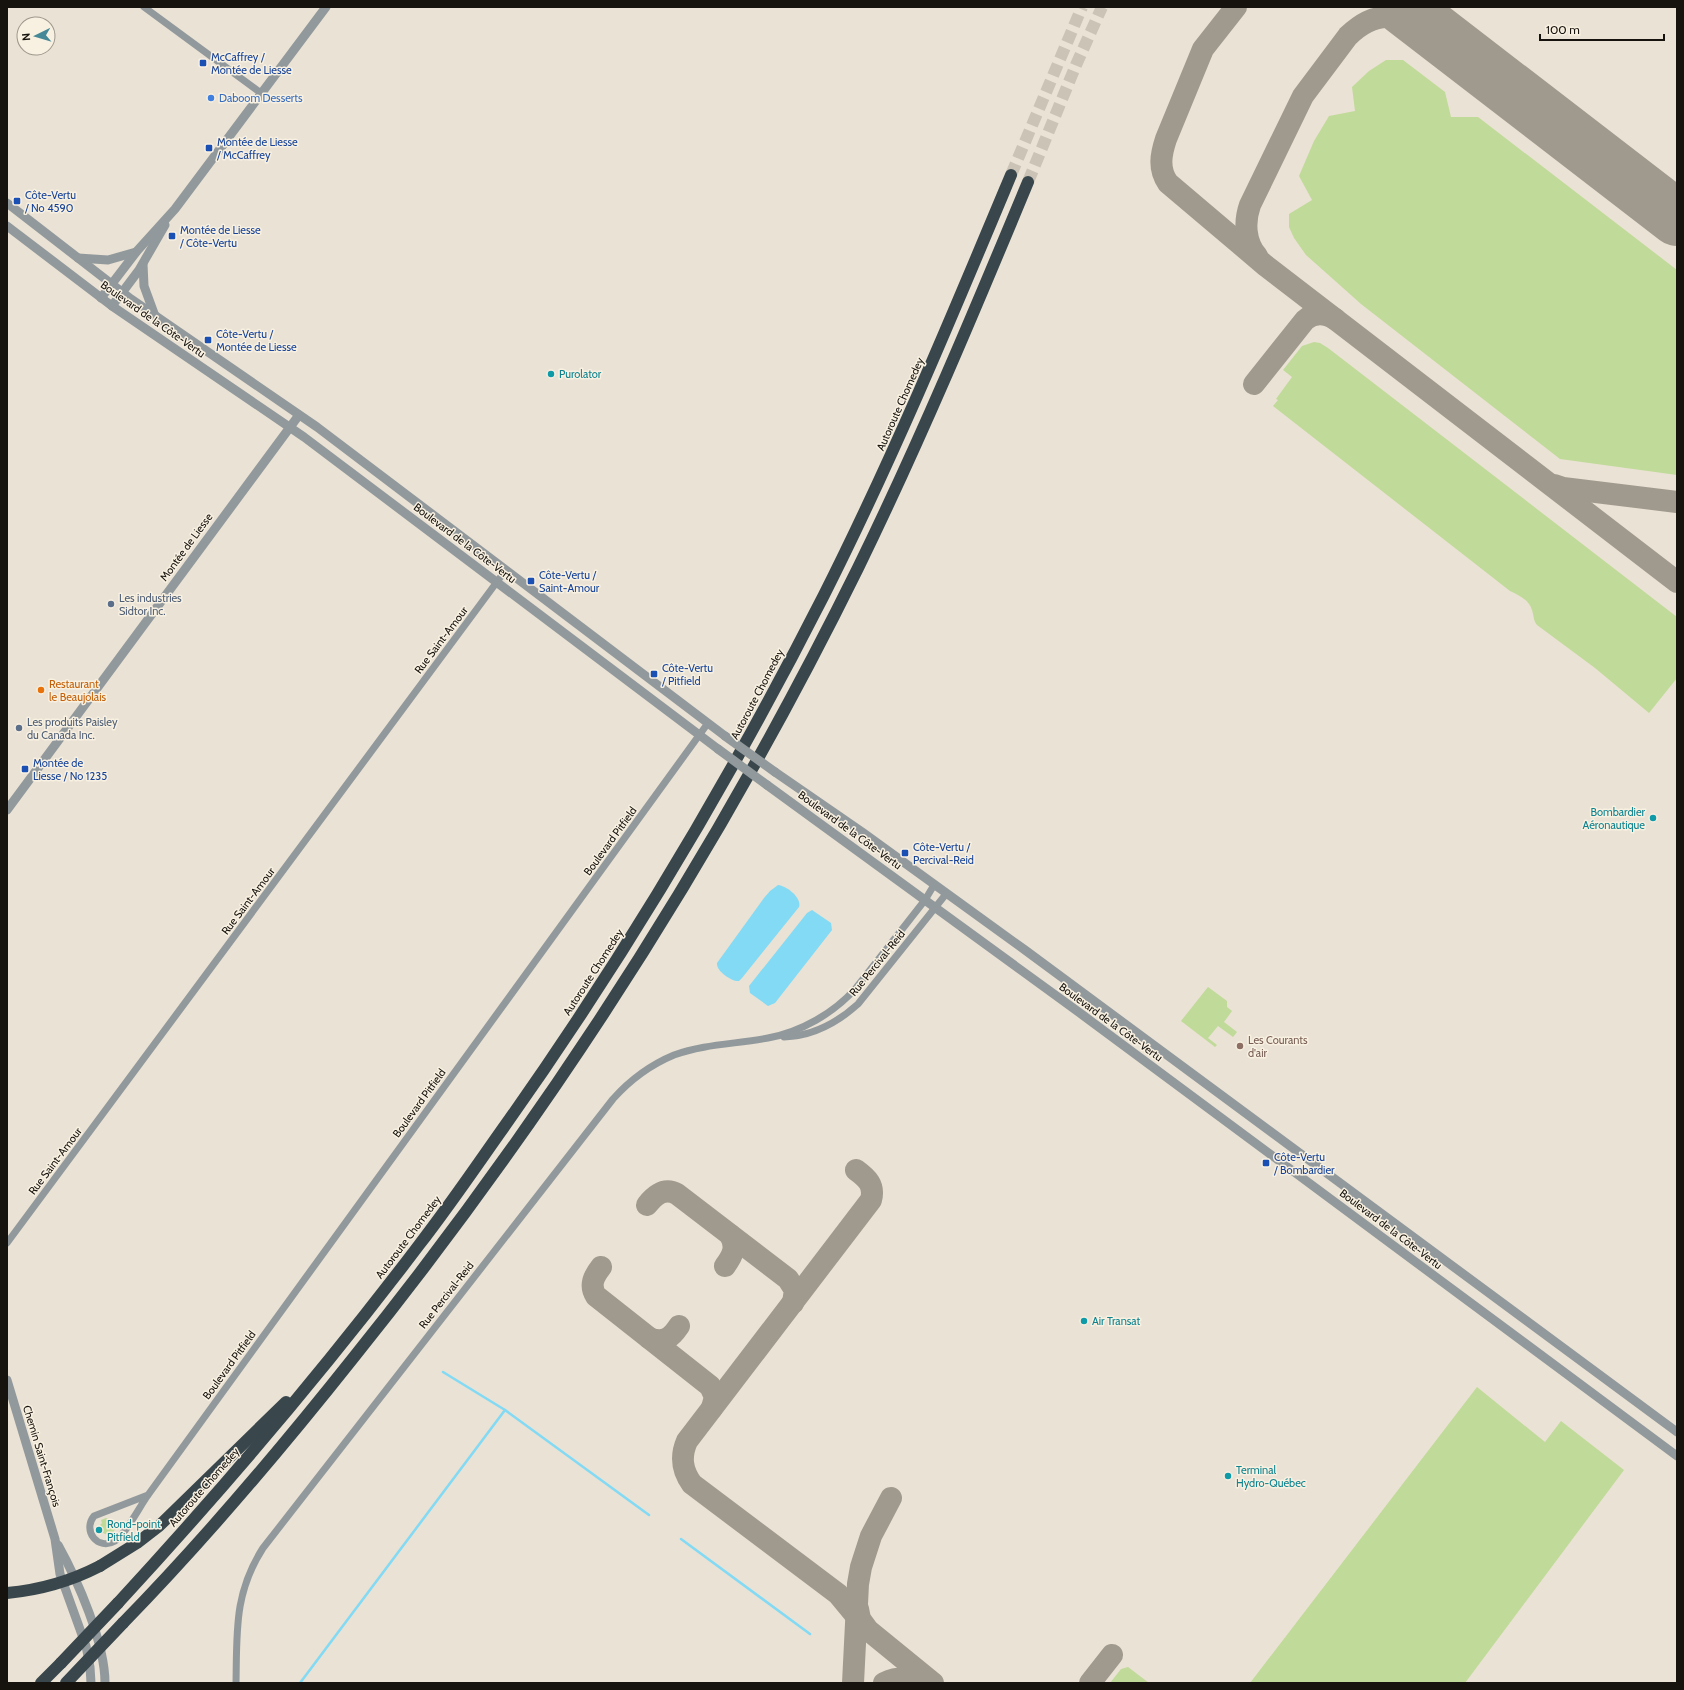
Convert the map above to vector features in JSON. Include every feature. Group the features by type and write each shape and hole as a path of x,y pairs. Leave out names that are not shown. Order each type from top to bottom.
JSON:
{"highway":[{"name":"Autoroute Chomedey","path":"41,1683 118,1603 214,1497 324,1366 420,1244 528,1092 606,976 695,831 792,656 866,510 932,364 1011,174"},
{"path":"66,1683 177,1566 239,1496 382,1322 488,1183 585,1042 654,934 705,850 763,749 814,655 856,572 937,398 1028,182"},
{"path":"7,1593 60,1583 100,1566 137,1543 159,1526 324,1366"}],"street":[{"path":"144,7 261,93"},
{"path":"101,298 137,251 175,209 326,7"},
{"name":"Boulevard de la Côte-Vertu","path":"7,202 123,293 299,415 725,736 1025,950 1677,1432"},
{"path":"112,306 143,264 175,209"},
{"name":"Boulevard de la Côte-Vertu","path":"7,226 112,306 290,427 718,749 935,907 1677,1456"},
{"path":"78,258 108,260 137,251"},
{"path":"143,264 144,286 155,316"},
{"name":"Montée de Liesse","path":"7,810 299,415"},
{"name":"Rue Saint-Amour","path":"7,1243 505,571"},
{"name":"Boulevard Pitfield","path":"148,1495 94,1516 90,1524 90,1533 93,1538 96,1541 105,1544 109,1544 118,1539 148,1495 708,723"},
{"name":"Rue Percival-Reid","path":"236,1683 238,1613 240,1600 250,1572 263,1548 613,1099 628,1083 646,1070 675,1055 709,1046 766,1038 792,1032 805,1026 845,1000 866,976 925,900 934,885"},
{"name":"Rue Percival-Reid","path":"766,1038 792,1037 811,1033 832,1023 850,1011 869,992 946,894"},
{"name":"Chemin Saint-François","path":"7,1380 55,1539 60,1574 88,1655 91,1683"},
{"name":"Chemin Saint-François","path":"55,1539 72,1570 90,1618 102,1656 105,1683"},
{"name":"Rue Percival-Reid","path":"230,1683 236,1658"}],"green space":[{"path":"1386,60 1403,60 1445,92 1451,117 1478,117 1677,270 1677,475 1560,459 1361,304 1306,255 1294,238 1289,227 1289,214 1312,200 1299,176 1314,141 1329,116 1355,111 1352,87 1369,71"},
{"path":"1314,342 1320,343 1328,348 1677,617 1677,678 1649,713 1595,668 1537,625 1534,620 1531,606 1523,598 1510,591 1273,406 1278,400 1276,399 1292,377 1283,370 1302,346"},
{"path":"1208,987 1227,1001 1227,1007 1232,1011 1224,1022 1237,1032 1233,1037 1218,1026 1208,1038 1217,1045 1215,1047 1181,1021"},
{"path":"1477,1387 1545,1442 1561,1421 1624,1470 1465,1683 1250,1683"},
{"path":"106,1518 110,1519 115,1524 114,1533 112,1531 109,1534 105,1534 100,1531 100,1525 102,1523 101,1520"},
{"path":"1128,1667 1149,1683 1110,1683 1121,1669"}],"water":[{"path":"778,885 786,888 796,896 799,907 742,978 739,981 732,980 719,969 717,963 764,898"},
{"path":"812,910 831,923 832,930 775,1003 768,1006 750,993 749,986 807,913"}],"waterway":[{"path":"443,1372 505,1410 649,1515"},
{"path":"300,1683 505,1410"},
{"path":"681,1539 810,1634"}],"taxiway":[{"path":"1236,7 1203,49 1166,139 1161,161 1163,172 1168,183 1266,266 1677,582"},
{"path":"1257,256 1250,245 1246,225 1250,205 1303,96 1348,36 1360,26 1372,20 1383,17 1405,21 1428,33 1486,74 1497,79"},
{"path":"1254,384 1305,320 1309,317 1320,314 1335,319"},
{"path":"1554,485 1563,488 1677,502"},
{"path":"856,1170 869,1182 872,1190 871,1200 687,1441 683,1452 683,1463 686,1474 692,1484 838,1594 862,1623"},
{"path":"647,1205 660,1193 668,1191 677,1194 788,1279 795,1290 793,1303"},
{"path":"725,1266 734,1247 730,1235"},
{"path":"601,1267 593,1281 593,1288 596,1296 710,1386 715,1397 712,1408"},
{"path":"649,1338 654,1340 667,1339 679,1326"},
{"path":"853,1683 858,1584 861,1567 871,1536 891,1498"},
{"path":"858,1609 860,1619 868,1630 933,1683"},
{"path":"1090,1683 1112,1655"},
{"path":"884,1683 901,1678 919,1679 930,1683"}],"runway":[{"path":"1403,7 1677,218"}],"tunnel":[{"path":"1011,175 1082,7"},
{"path":"1028,182 1076,65 1102,7"}],"place":[{"name":"McCaffrey / Montée de Liesse","path":"203,63"},
{"name":"Daboom Desserts","path":"211,98"},
{"name":"Montée de Liesse / McCaffrey","path":"209,148"},
{"name":"Côte-Vertu / No 4590","path":"17,201"},
{"name":"Montée de Liesse / Côte-Vertu","path":"172,236"},
{"name":"Côte-Vertu / Montée de Liesse","path":"208,340"},
{"name":"Purolator","path":"551,374"},
{"name":"Côte-Vertu / Saint-Amour","path":"531,581"},
{"name":"Les industries Sidtor Inc.","path":"111,604"},
{"name":"Côte-Vertu / Pitfield","path":"654,674"},
{"name":"Restaurant le Beaujolais","path":"41,690"},
{"name":"Les produits Paisley du Canada Inc.","path":"19,728"},
{"name":"Montée de Liesse / No 1235","path":"25,769"},
{"name":"Bombardier Aéronautique","path":"1653,818"},
{"name":"Côte-Vertu / Percival-Reid","path":"905,853"},
{"name":"Les Courants d'air","path":"1240,1046"},
{"name":"Côte-Vertu / Bombardier","path":"1266,1163"},
{"name":"Air Transat","path":"1084,1321"},
{"name":"Terminal Hydro-Québec","path":"1228,1476"},
{"name":"Rond-point Pitfield","path":"99,1530"}]}
